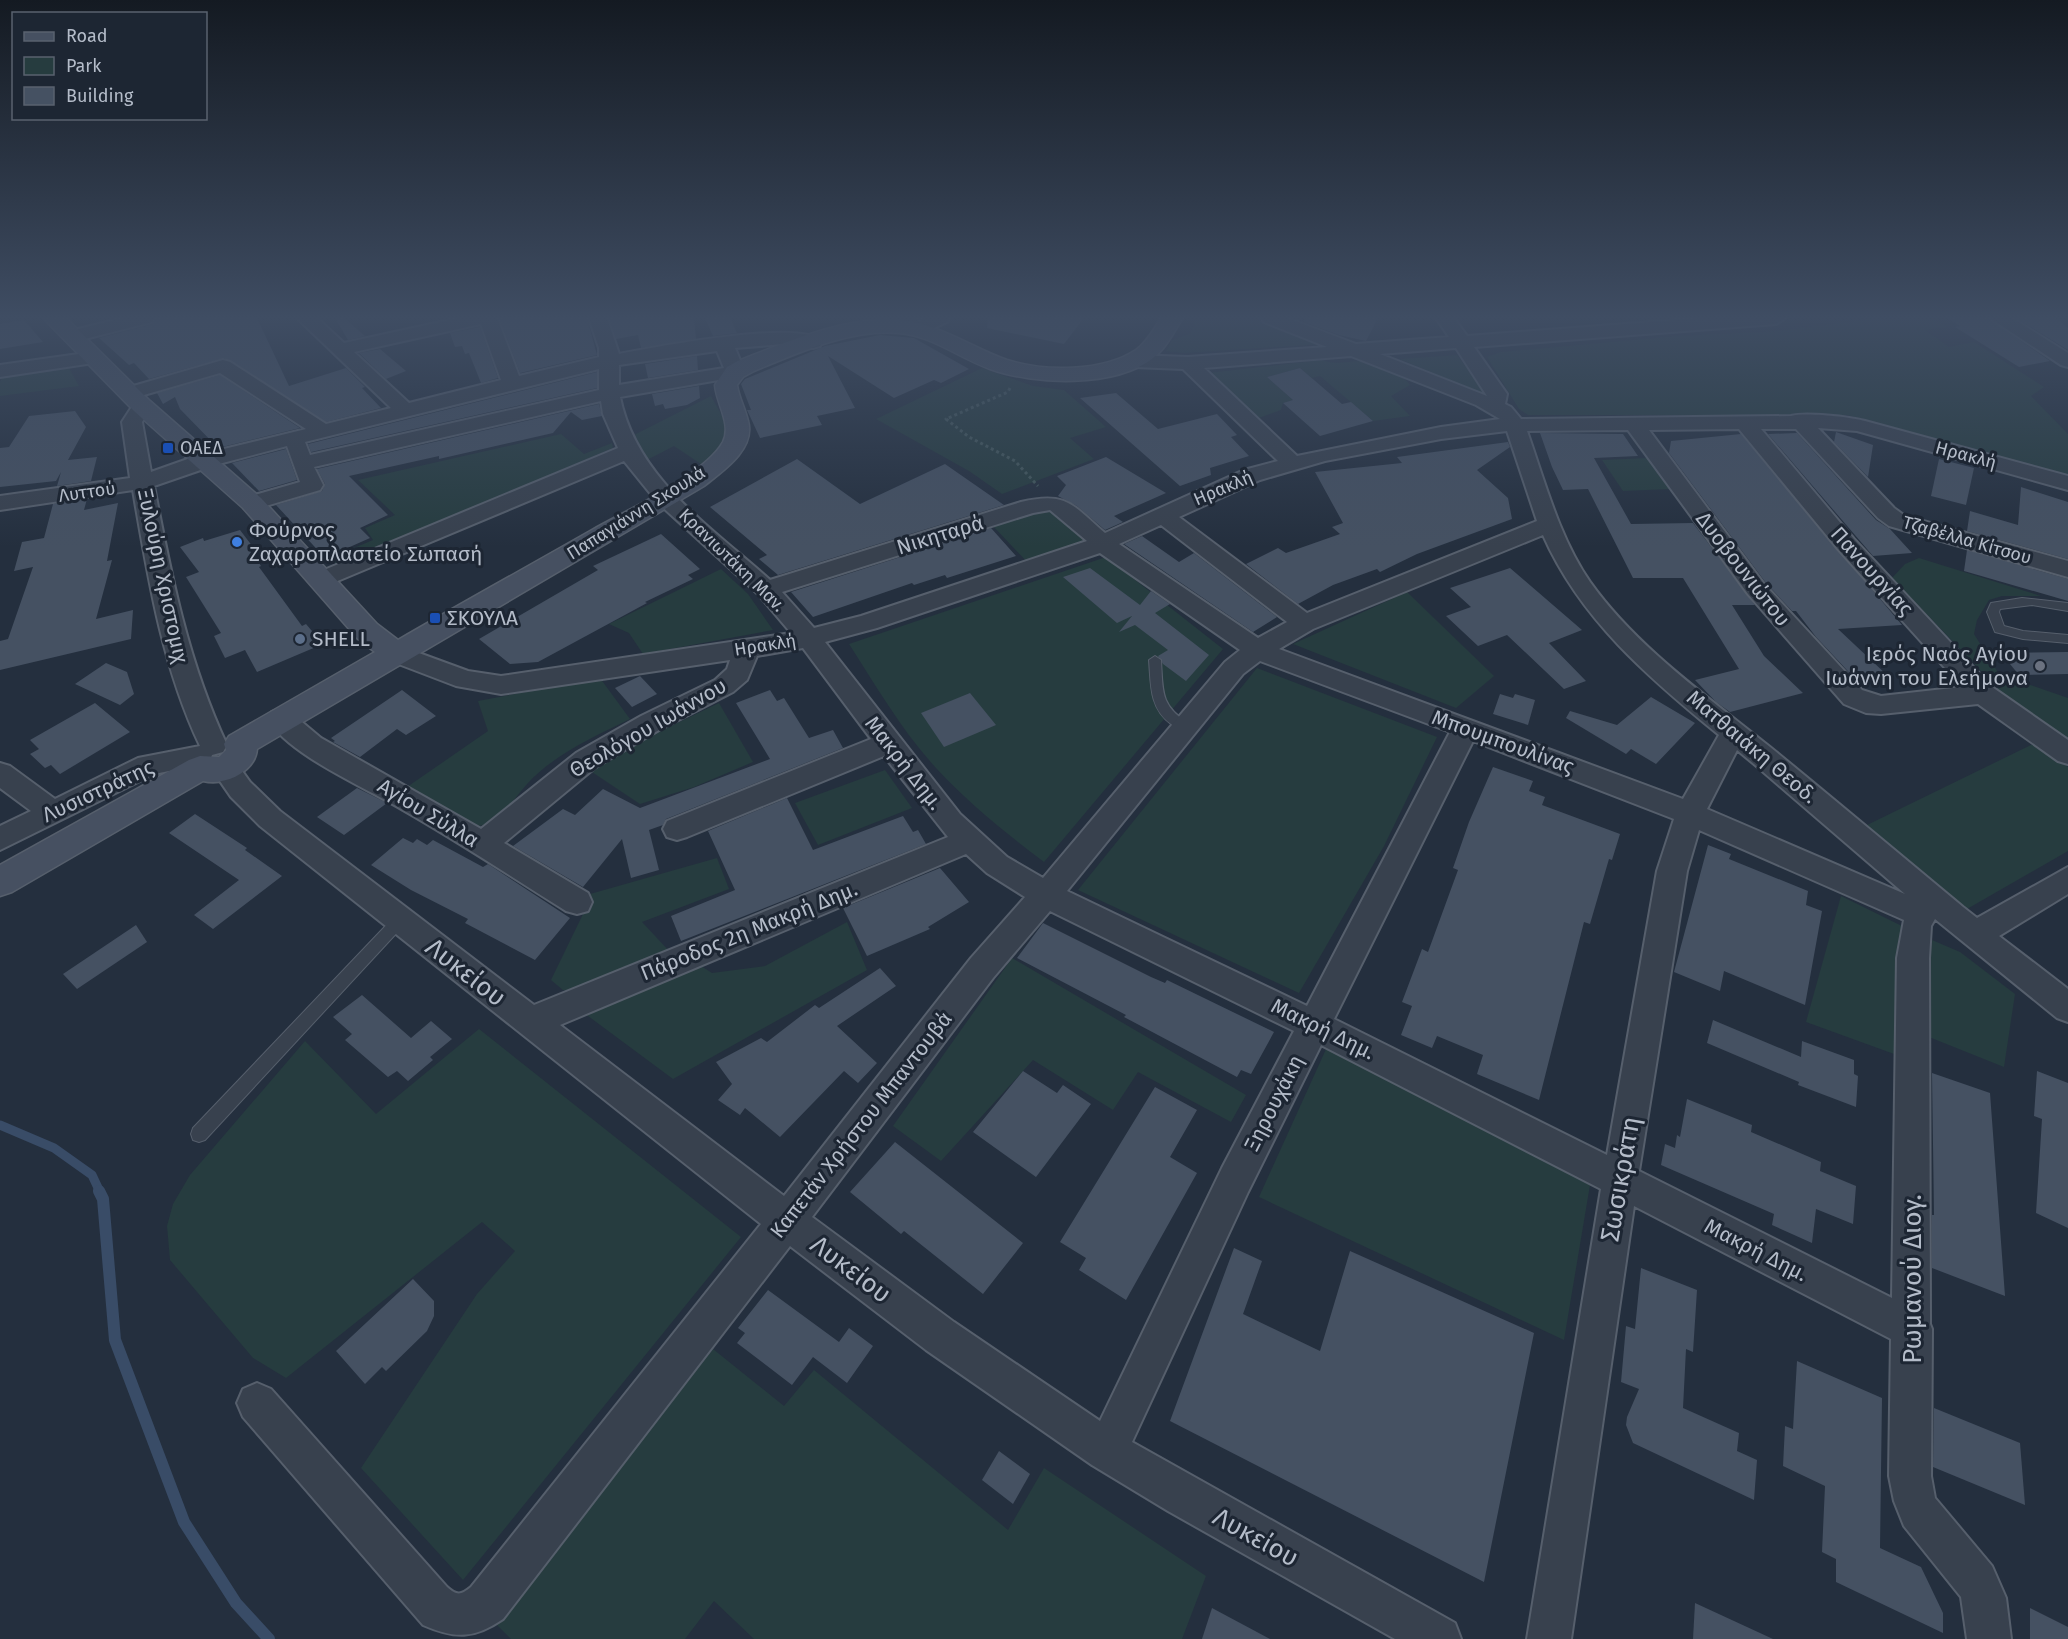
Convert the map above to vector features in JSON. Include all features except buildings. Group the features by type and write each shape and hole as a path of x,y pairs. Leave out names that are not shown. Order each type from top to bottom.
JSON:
{"street":[{"path":"131,394 207,460 252,503 367,631 397,654"},
{"path":"136,399 148,394"},
{"path":"267,394 323,431"},
{"path":"388,394 406,411"},
{"name":"Λυττού","path":"0,503 143,483 207,460 466,394"},
{"path":"302,463 602,394"},
{"name":"Κρανιωτάκη Μαν.","path":"609,394 613,414 640,470 666,498 766,589 809,638"},
{"name":"Παπαγιάννη Σκουλά","path":"0,882 666,498 712,467 735,442 738,428 728,394"},
{"path":"1221,394 1291,462"},
{"path":"1466,394 1508,414 1515,425"},
{"path":"1492,405 1497,400 1497,394"},
{"name":"Ξυλούρη Χριστομιχ","path":"136,399 132,426 159,567 188,687 216,756"},
{"name":"Ηρακλή","path":"397,654 465,680 501,685 809,638 889,616 1102,543 1244,478 1291,462 1441,433 1515,425 1799,420 1858,425 2068,483"},
{"name":"Τζαβέλλα Κίτσου","path":"1799,420 1886,513 1897,521 2068,569"},
{"name":"Πανουργίας","path":"1743,421 1846,544 1983,693 2068,754"},
{"name":"Δυοβουνιώτου","path":"1633,423 1763,597 1853,697 1866,704 1881,705 1983,693"},
{"name":"Ματθαιάκη Θεοδ.","path":"1515,425 1548,525 1570,568 1605,615 1926,906 1975,935 2068,1008"},
{"path":"252,503 312,486 302,463 296,438"},
{"path":"320,580 629,451"},
{"path":"1046,503 1058,505 1102,543"},
{"name":"Νικηταρά","path":"766,589 1046,503"},
{"path":"1162,515 1304,623"},
{"name":"Καπετάν Χρήστου Μπαντουβά","path":"257,1403 431,1603 454,1618 470,1616 487,1603 513,1571 982,968 1092,842 1226,676 1257,650 1304,623 1548,525"},
{"name":"Μπουμπουλίνας","path":"1102,543 1257,650 1466,728 1926,906"},
{"name":"Μακρή Δημ.","path":"809,638 950,822 1008,873 1045,894 1313,1024 1912,1329"},
{"name":"Θεολόγου Ιωάννου","path":"481,845 586,760 732,680 741,668 747,649"},
{"name":"Αγίου Σύλλα","path":"281,720 311,745 415,803 577,902"},
{"name":"Ξηρουχάκη","path":"1107,1450 1235,1180 1466,728"},
{"name":"Σωσικράτη","path":"1549,1639 1619,1181 1672,871 1690,814 1705,780 1734,732"},
{"path":"677,829 888,743"},
{"name":"Λυσιστράτης","path":"0,839 148,765 216,756"},
{"name":"Λυκείου","path":"216,756 239,788 268,816 787,1221 940,1336 1107,1450 1414,1633"},
{"path":"0,773 51,812"},
{"name":"Πάροδος 2η Μακρή Δημ.","path":"530,1022 969,841"},
{"path":"1975,935 2068,879"},
{"name":"Ρωμανού Διογ.","path":"1926,906 1914,936 1913,958 1911,1476 1913,1495 1926,1521 1978,1581 1990,1616 1989,1639"}],"lane":[{"path":"2068,607 2028,601 1995,606 1993,612 1999,629 2023,635 2068,639"},
{"path":"1155,660 1158,696 1162,711 1184,726"},
{"path":"199,1134 400,920"}],"path":[{"path":"1001,394 946,419 969,437 1015,461 1041,490 1046,503"}],"green space":[{"path":"927,394 1069,394 1106,427 1070,438 1094,459 1002,494 969,471 876,419"},
{"path":"1230,394 1287,394 1293,400 1283,403 1281,410 1256,419"},
{"path":"1342,394 1394,394 1391,396 1410,416 1373,421"},
{"path":"1510,394 2033,394 2031,396 2068,434 2068,477 1847,415 1528,415 1519,409"},
{"path":"711,396 726,423 727,438 714,455 701,464 674,446 647,460 632,436"},
{"path":"561,434 584,454 612,443 613,448 338,565 330,558 373,540 365,528 395,515 358,480"},
{"path":"1649,458 1671,489 1623,491 1602,460"},
{"path":"1049,507 1089,540 1028,563 992,525"},
{"path":"1106,557 1223,649 1044,862 988,817 936,768 901,724 849,644"},
{"path":"1919,558 2041,596 2002,596 1989,600 1977,620 1974,634 1999,674 2068,698 2068,747 2003,694 1892,578 1905,564"},
{"path":"721,569 748,594 773,630 643,654 629,633 609,624"},
{"path":"1407,592 1494,676 1456,708 1293,644"},
{"path":"1257,668 1437,737 1384,846 1299,993 1078,890"},
{"path":"600,678 630,719 576,746 550,763 491,822 476,826 470,824 407,787 488,731 478,701"},
{"path":"719,703 753,762 694,787 640,804 589,770 640,741"},
{"path":"2033,744 2068,767 2068,851 1967,909 1865,826"},
{"path":"885,770 912,808 818,845 795,803"},
{"path":"717,858 729,889 642,922 670,952 571,991 563,990 551,980 584,912 590,894"},
{"path":"1841,896 1902,926 1894,1054 1806,1022"},
{"path":"847,922 867,970 673,1079 584,1013 701,966 712,973 765,966"},
{"path":"1932,940 1960,952 2015,994 2004,1067 1929,1037 1928,951"},
{"path":"1012,958 1246,1095 1231,1122 1138,1072 1113,1110 1033,1060 941,1161 893,1126"},
{"path":"479,1029 741,1237 463,1580 361,1468 477,1294 515,1251 482,1222 286,1378 253,1358 170,1260 167,1226 173,1204 190,1175 305,1041 376,1114"},
{"path":"1327,1047 1590,1185 1564,1340 1259,1197"},
{"path":"713,1349 784,1406 814,1370 1008,1530 1044,1468 1206,1576 1182,1639 754,1639 714,1601 685,1639 511,1639 497,1625"}],"waterway":[{"path":"0,1125 54,1148 92,1175 100,1192"},
{"path":"99,1191 103,1199 115,1340 184,1522 236,1603 269,1639"}],"place":[{"name":"ΟΑΕΔ","path":"168,448"},
{"name":"Φούρνος Ζαχαροπλαστείο Σωπασή","path":"237,542"},
{"name":"ΣΚΟΥΛΑ","path":"435,618"},
{"name":"SHELL","path":"300,639"},
{"name":"Ιερός Ναός Αγίου Ιωάννη του Ελεήμονα","path":"2040,666"}]}
